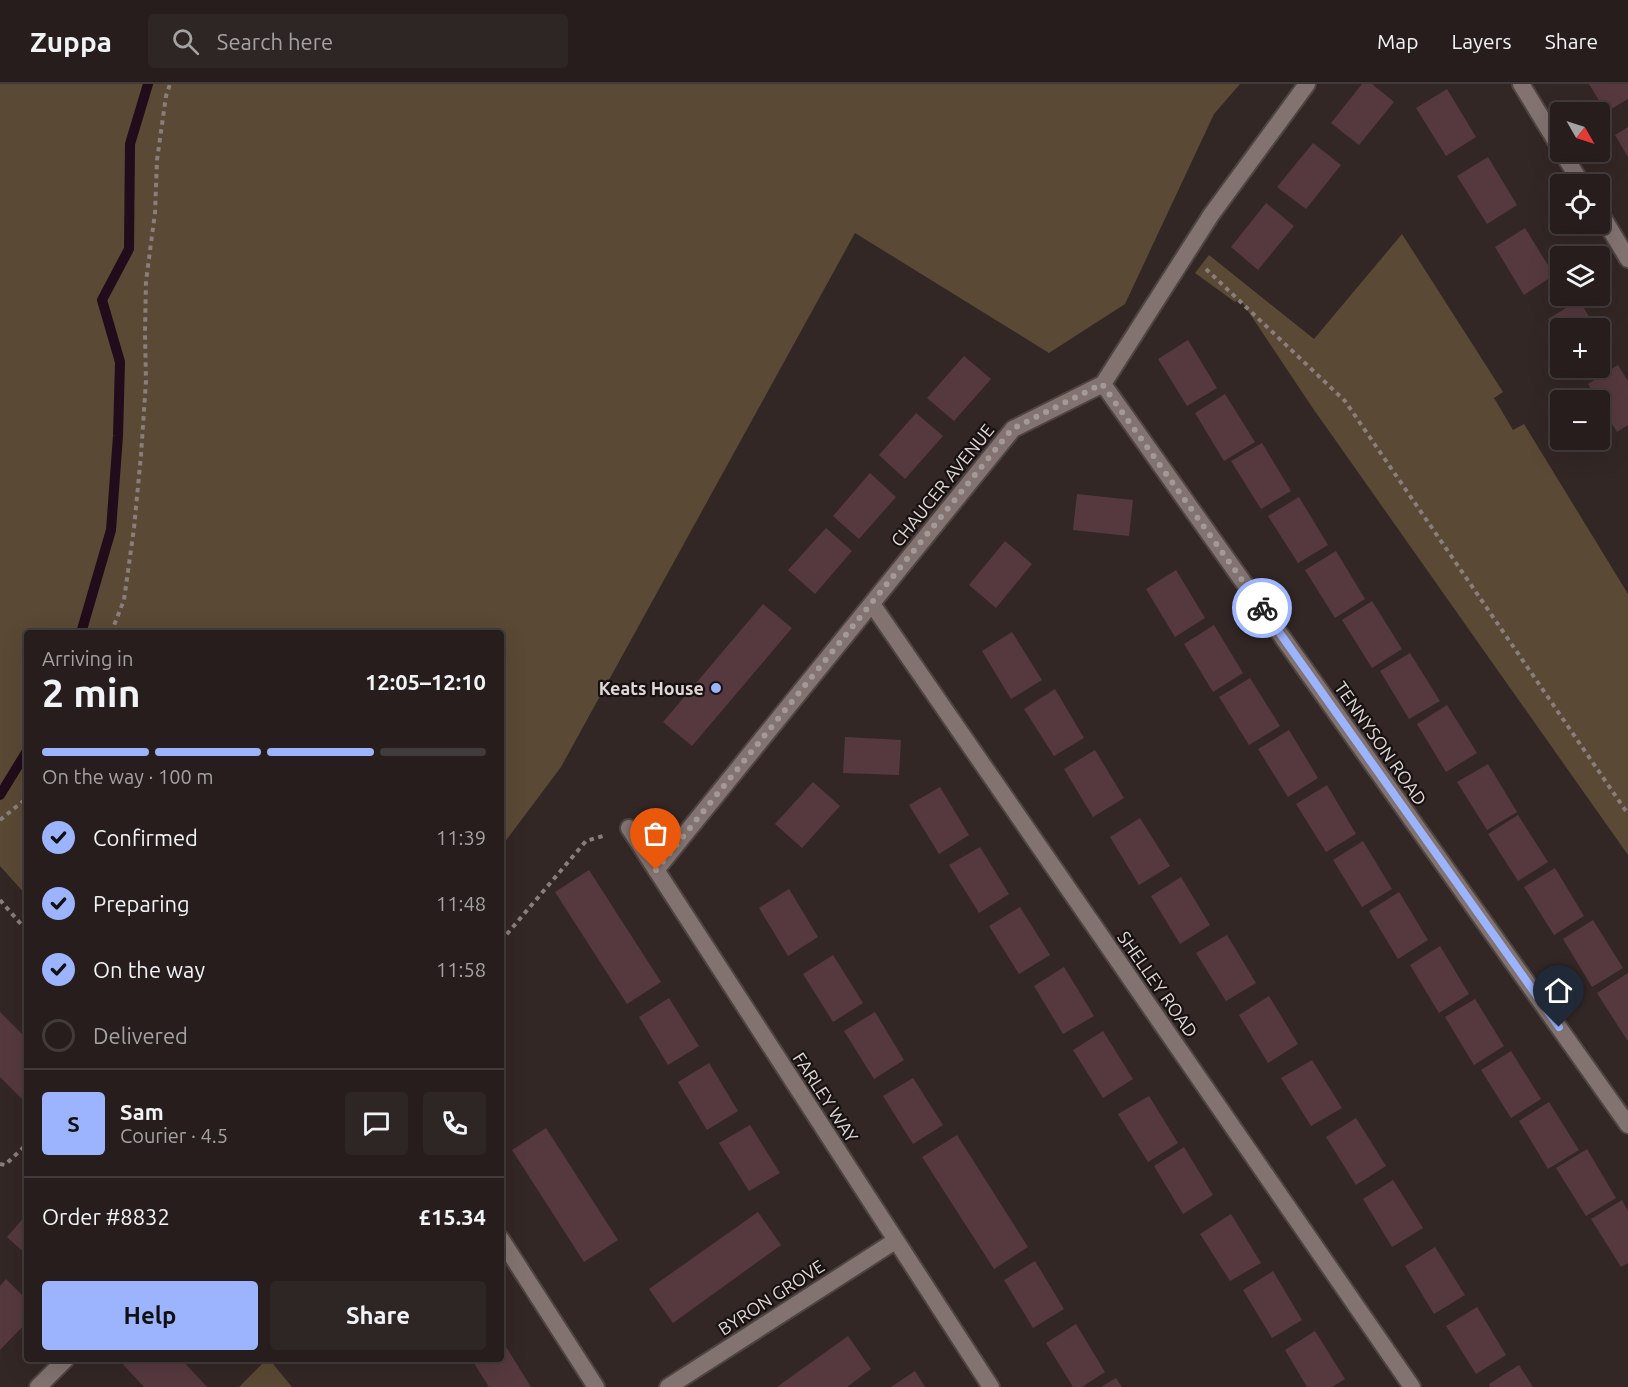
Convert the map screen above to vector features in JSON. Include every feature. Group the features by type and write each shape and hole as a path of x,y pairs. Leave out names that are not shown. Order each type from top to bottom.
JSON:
{"street":[{"path":"1102,384 1211,215 1307,84"},
{"path":"1521,84 1550,132"},
{"path":"1610,229 1628,259"},
{"name":"CHAUCER AVENUE","path":"656,870 1012,429 1102,384"},
{"name":"TENNYSON ROAD","path":"1102,384 1628,1125"},
{"name":"SHELLEY ROAD","path":"872,604 1412,1387"},
{"name":"FARLEY WAY","path":"629,828 992,1387"},
{"name":"BYRON GROVE","path":"668,1387 895,1240"},
{"path":"504,1244 596,1387"},
{"path":"38,1387 63,1362"}],"path":[{"path":"112,630 124,600 134,528 146,381 146,280 155,213 157,160 166,96 170,84"},
{"path":"1186,252 1345,401 1628,814"},
{"path":"0,820 24,800"},
{"path":"504,938 586,841 629,828"},
{"path":"0,900 24,928"},
{"path":"0,1164 5,1165 24,1147"}],"shaded area":[{"path":"0,84 1240,84 1214,114 1125,304 1049,353 855,233 561,767 504,843 504,630 24,630 24,893 0,866"},
{"path":"1402,234 1503,392 1494,398 1513,430 1524,424 1628,594 1628,855 1312,407 1240,299 1235,302 1195,273 1209,255 1314,339"},
{"path":"264,1362 271,1362 292,1387 239,1387"}],"building":[{"path":"1362,84 1372,84 1394,102 1359,145 1331,123"},
{"path":"1589,84 1628,84 1628,99 1610,110 1610,102 1600,102"},
{"path":"1447,89 1476,137 1446,156 1416,108"},
{"path":"1628,127 1628,157 1615,135"},
{"path":"1313,143 1341,165 1306,209 1277,187"},
{"path":"1488,157 1517,205 1487,224 1457,176"},
{"path":"1266,203 1294,226 1258,270 1231,247"},
{"path":"1525,228 1550,269 1550,278 1524,295 1495,247"},
{"path":"1569,306 1583,306 1590,318 1550,318 1550,322 1548,319"},
{"path":"1188,340 1217,388 1187,406 1158,359"},
{"path":"964,356 991,379 954,421 927,398"},
{"path":"1618,365 1628,381 1628,425 1617,432 1610,420 1610,390 1592,390 1588,384 1597,378 1610,378 1610,370"},
{"path":"1225,394 1255,442 1224,461 1195,413"},
{"path":"916,413 943,436 905,479 879,455"},
{"path":"1262,443 1291,491 1261,509 1231,461"},
{"path":"870,473 896,497 859,539 833,516"},
{"path":"1077,494 1133,500 1129,536 1073,530"},
{"path":"1299,497 1328,545 1298,563 1268,516"},
{"path":"826,528 852,551 815,594 788,570"},
{"path":"1005,541 1032,564 996,608 969,585"},
{"path":"1336,551 1365,599 1335,618 1305,570"},
{"path":"1176,570 1205,618 1175,637 1146,589"},
{"path":"1372,601 1402,649 1372,668 1342,620"},
{"name":"Keats House","path":"763,604 792,628 692,746 663,722"},
{"path":"1214,625 1243,673 1213,692 1184,644"},
{"path":"1012,632 1042,680 1011,699 982,651"},
{"path":"1410,653 1440,701 1409,719 1380,671"},
{"path":"1250,678 1280,726 1249,745 1219,697"},
{"path":"1055,689 1084,738 1054,756 1024,709"},
{"path":"1447,705 1477,753 1446,772 1417,724"},
{"path":"1289,730 1318,778 1288,797 1258,749"},
{"path":"845,737 901,740 899,775 843,773"},
{"path":"1095,750 1124,798 1093,817 1064,769"},
{"path":"1488,764 1517,812 1487,830 1457,782"},
{"path":"813,782 840,806 802,848 775,824"},
{"path":"1327,785 1356,834 1326,852 1296,804"},
{"path":"940,787 969,835 939,854 909,805"},
{"path":"1518,815 1548,862 1518,881 1488,834"},
{"path":"1140,818 1170,866 1139,885 1110,837"},
{"path":"1363,841 1392,889 1362,907 1333,860"},
{"path":"980,847 1009,894 979,913 949,865"},
{"path":"1555,868 1584,916 1554,935 1524,887"},
{"path":"589,870 661,982 627,1004 555,892"},
{"path":"1181,877 1210,925 1180,944 1151,896"},
{"path":"789,889 818,937 788,956 759,908"},
{"path":"1399,892 1428,940 1398,959 1369,911"},
{"path":"1020,907 1050,955 1019,974 989,926"},
{"path":"1593,920 1623,968 1592,987 1563,939"},
{"path":"1227,935 1256,983 1226,1001 1196,953"},
{"path":"1440,946 1469,994 1439,1013 1410,965"},
{"path":"833,955 863,1003 833,1022 803,974"},
{"path":"1064,967 1094,1016 1063,1034 1034,986"},
{"path":"1628,973 1628,1040 1627,1040 1597,993"},
{"path":"1269,996 1298,1044 1268,1063 1239,1015"},
{"path":"669,998 699,1046 668,1065 639,1017"},
{"path":"1475,999 1504,1046 1474,1065 1445,1017"},
{"path":"0,1012 24,1036 24,1101 0,1077"},
{"path":"875,1012 904,1060 874,1079 844,1031"},
{"path":"1103,1031 1133,1079 1103,1098 1073,1050"},
{"path":"1511,1051 1541,1099 1511,1118 1481,1070"},
{"path":"1312,1060 1342,1108 1311,1126 1281,1078"},
{"path":"709,1063 738,1111 707,1130 678,1082"},
{"path":"913,1078 943,1125 913,1144 883,1096"},
{"path":"1149,1096 1178,1143 1148,1162 1118,1114"},
{"path":"1549,1102 1579,1150 1548,1169 1519,1121"},
{"path":"1356,1118 1386,1166 1356,1185 1326,1137"},
{"path":"750,1125 780,1173 749,1191 719,1143"},
{"path":"546,1128 618,1240 584,1262 512,1150"},
{"path":"957,1135 1028,1247 994,1269 922,1157"},
{"path":"1184,1147 1213,1195 1183,1214 1154,1166"},
{"path":"1587,1149 1616,1198 1586,1216 1556,1168"},
{"path":"1393,1180 1423,1228 1392,1247 1363,1199"},
{"path":"1622,1200 1628,1211 1628,1263 1621,1267 1591,1219"},
{"path":"758,1212 781,1245 673,1323 649,1289"},
{"path":"1231,1214 1261,1263 1230,1281 1200,1234"},
{"path":"24,1217 24,1252 7,1237"},
{"path":"1435,1247 1465,1295 1434,1314 1405,1266"},
{"path":"1035,1261 1064,1309 1033,1328 1004,1280"},
{"path":"1273,1271 1302,1320 1272,1338 1243,1290"},
{"path":"6,1279 24,1297 24,1325 0,1350 0,1286"},
{"path":"1477,1307 1506,1355 1476,1374 1446,1326"},
{"path":"1076,1324 1105,1372 1082,1387 1073,1387 1046,1343"},
{"path":"1315,1331 1345,1379 1332,1387 1307,1387 1285,1350"},
{"path":"848,1336 871,1369 847,1387 777,1387"},
{"path":"504,1344 531,1387 489,1387 473,1362 504,1362"},
{"path":"121,1362 184,1362 207,1387 144,1387"},
{"path":"1519,1365 1533,1387 1490,1387 1489,1384"},
{"path":"915,1371 925,1387 891,1387"},
{"path":"1116,1378 1122,1387 1101,1387"}],"waterway":[{"path":"82,630 111,530 118,436 120,362 102,300 129,249 130,144 148,84"},
{"path":"0,795 24,756"}],"way so far":[{"path":"656,870 1012,429 1102,384 1262,608"}],"place":[{"name":"Keats House","path":"716,688"}],"route":[{"path":"1262,608 1559,1027"}]}
